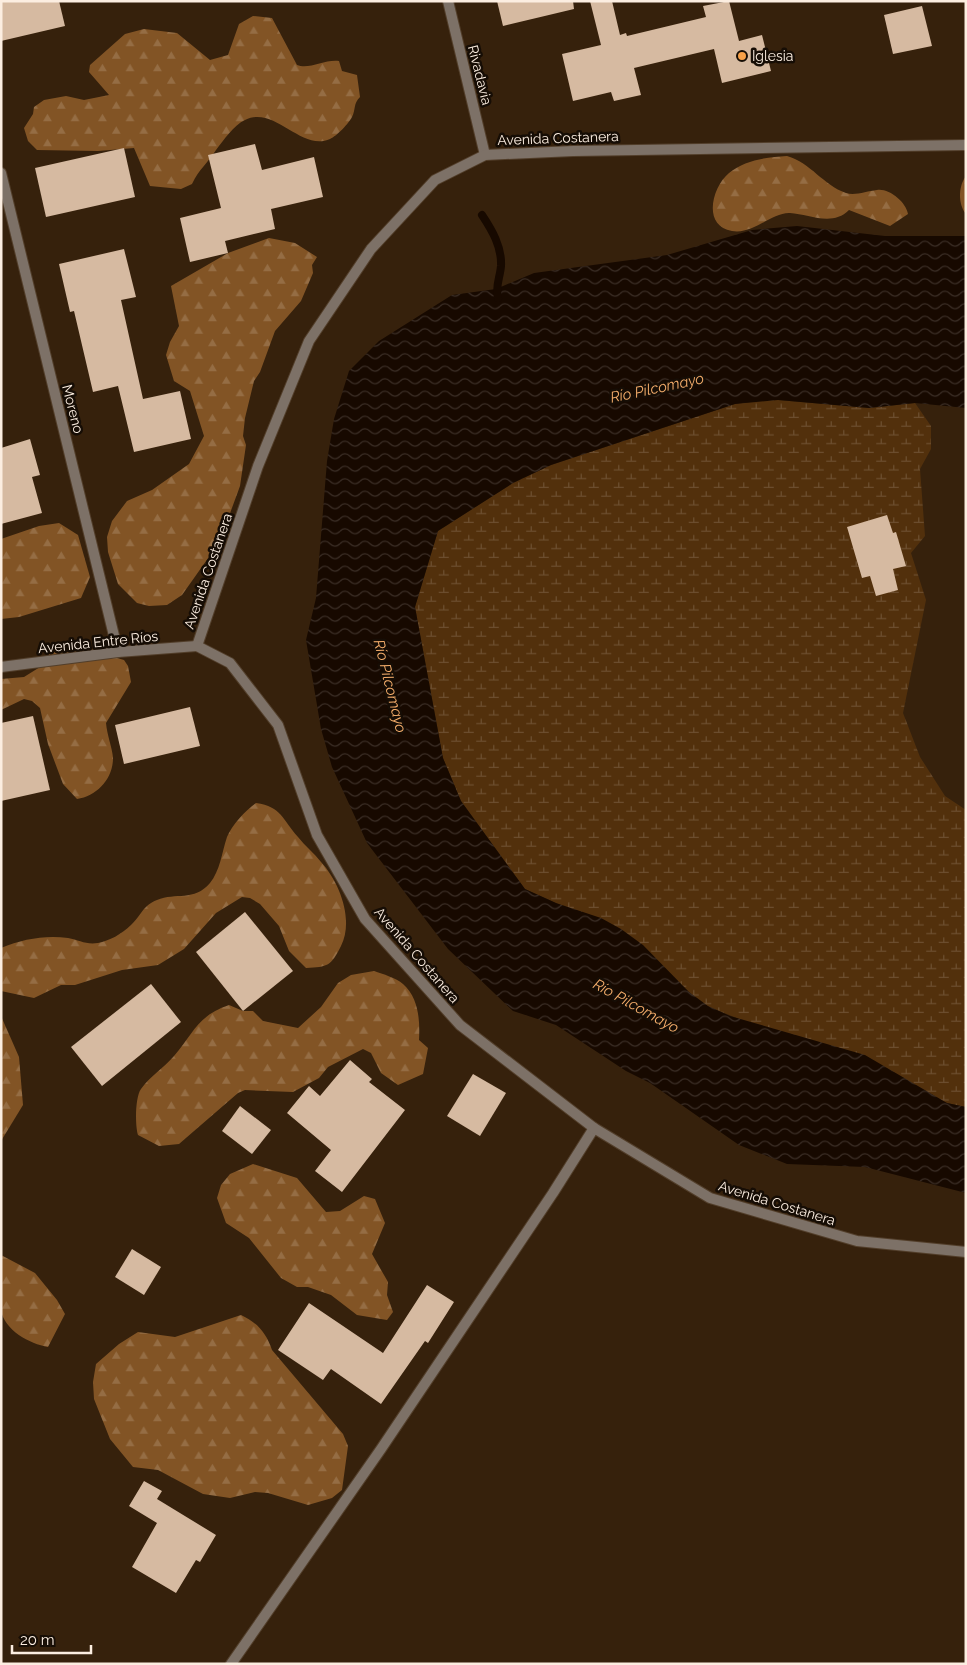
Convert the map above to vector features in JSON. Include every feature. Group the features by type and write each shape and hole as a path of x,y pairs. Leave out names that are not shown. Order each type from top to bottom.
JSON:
{"street":[{"name":"Rivadavia","path":"448,1 485,155"},
{"name":"Avenida Costanera","path":"966,145 573,151 485,155 435,180 371,248 309,341 258,466 197,646 230,663 278,725 317,835 365,919 460,1024 594,1128 710,1198 857,1241 966,1252"},
{"name":"Moreno","path":"1,173 118,652"},
{"name":"Avenida Entre Ríos","path":"1,667 118,652 197,646"},
{"path":"232,1664 381,1450 553,1193 594,1128"}],"green space":[{"path":"253,16 272,18 297,65 307,66 328,61 339,61 342,71 357,75 360,97 356,102 353,114 342,129 330,139 319,141 309,139 267,118 256,117 245,120 225,138 200,170 192,184 181,189 150,186 134,148 98,151 37,150 28,141 24,128 33,114 34,107 44,100 66,96 84,100 109,95 89,72 90,65 125,34 144,29 177,33 210,60 228,55 239,24"},
{"path":"787,156 803,164 830,185 846,193 857,194 887,191 904,205 908,214 890,226 849,210 835,218 828,219 790,213 783,214 755,227 740,231 723,228 716,222 713,214 715,196 718,187 729,173 749,162"},
{"path":"966,176 966,214 961,206 960,190"},
{"path":"269,238 295,243 317,257 312,265 313,273 301,301 275,331 260,372 254,381 245,418 243,436 246,445 240,486 225,527 211,554 182,595 167,605 149,606 137,603 118,584 108,552 107,537 112,521 127,501 152,490 189,464 204,436 190,391 174,381 166,355 170,342 179,326 171,286 228,253"},
{"path":"756,400 778,400 869,408 915,403 931,426 931,449 920,469 925,536 911,553 926,600 903,713 920,757 945,796 966,810 966,1107 947,1103 707,1006 556,903 525,889 461,801 443,758 415,607 438,531 513,483 551,465 735,404"},
{"path":"59,523 78,535 90,577 81,598 19,617 1,619 1,539 39,526"},
{"path":"67,644 124,660 128,666 131,682 106,723 113,758 110,773 97,790 77,799 63,784 48,744 40,708 32,701 24,699 1,710 1,679 24,677 40,667 53,648"},
{"path":"256,803 271,807 281,815 328,871 339,891 345,914 345,936 338,953 328,964 306,968 289,951 279,926 260,904 250,898 242,897 216,913 184,949 158,965 122,970 75,985 61,985 34,998 1,991 1,948 42,937 68,938 90,943 102,942 115,937 127,928 152,902 164,898 191,895 204,889 216,873 229,832 239,818"},
{"path":"374,971 400,982 412,996 419,1018 419,1040 428,1048 423,1074 398,1085 381,1073 371,1053 363,1049 328,1067 319,1078 293,1092 245,1090 238,1093 179,1144 159,1146 138,1135 136,1112 141,1089 170,1060 197,1026 210,1014 229,1005 243,1011 253,1011 263,1021 298,1028 321,1007 338,983 351,975"},
{"path":"1,1016 19,1057 23,1105 1,1141"},
{"path":"253,1164 297,1178 326,1212 340,1211 364,1196 375,1199 385,1223 372,1254 388,1282 387,1295 393,1312 387,1320 357,1315 331,1295 308,1287 297,1287 281,1278 249,1238 226,1223 217,1198 221,1185 230,1174"},
{"path":"1,1255 35,1273 57,1300 65,1314 48,1347 33,1343 19,1335 12,1330 3,1317 1,1310"},
{"path":"241,1315 261,1329 272,1350 343,1434 348,1446 342,1490 332,1498 308,1505 268,1493 255,1492 230,1498 203,1494 158,1470 133,1467 110,1439 94,1399 93,1382 96,1364 119,1344 138,1332 175,1337"}],"water":[{"name":"Río Pilcomayo","path":"797,226 885,236 966,236 966,408 915,403 869,408 778,400 735,404 551,465 513,483 438,531 415,607 443,758 461,801 525,889 556,903 601,918 621,929 643,945 689,992 708,1006 730,1016 865,1055 947,1103 966,1107 966,1193 865,1167 787,1164 739,1145 650,1083 626,1071 556,1025 513,1011 448,949 367,843 332,767 321,729 306,640 316,598 327,461 334,419 349,371 379,341 452,295 496,289 534,273 667,255 752,230"}],"building":[{"path":"1,1 59,1 65,26 1,41"},
{"path":"497,1 573,1 574,9 503,26"},
{"path":"590,1 612,1 620,35 626,33 627,36 706,17 703,6 729,1 739,41 762,35 771,71 722,83 714,49 634,68 641,95 614,101 611,92 573,101 562,54 601,45"},
{"path":"922,6 932,46 893,54 884,15"},
{"path":"255,144 262,170 314,157 323,197 271,209 275,229 225,241 228,253 190,262 180,218 221,208 208,155"},
{"path":"124,148 135,197 46,217 35,168"},
{"path":"124,249 136,297 121,300 143,399 180,391 191,439 134,452 118,386 93,392 74,311 70,312 59,264"},
{"path":"30,439 40,475 32,477 42,513 1,524 1,448"},
{"path":"887,515 893,533 896,532 906,566 893,569 898,590 876,596 870,576 862,578 847,527"},
{"path":"190,707 200,746 124,764 115,725"},
{"path":"33,716 50,790 1,801 1,723"},
{"path":"245,912 293,971 243,1011 196,952"},
{"path":"151,984 181,1022 102,1086 71,1047"},
{"path":"350,1060 372,1079 369,1082 405,1110 342,1192 315,1171 331,1150 287,1113 309,1086 320,1096"},
{"path":"473,1074 506,1093 480,1136 447,1116"},
{"path":"240,1106 271,1130 252,1154 222,1131"},
{"path":"132,1249 161,1267 144,1295 115,1277"},
{"path":"427,1285 454,1302 428,1343 425,1341 381,1404 331,1369 323,1380 278,1350 309,1303 383,1353"},
{"path":"144,1481 162,1491 157,1499 216,1535 200,1562 196,1560 176,1593 132,1567 157,1523 129,1506"}],"waterway":[{"path":"482,215 493,233 500,252 501,266 497,286 498,298"}],"place":[{"name":"Iglesia","path":"742,56"}]}
